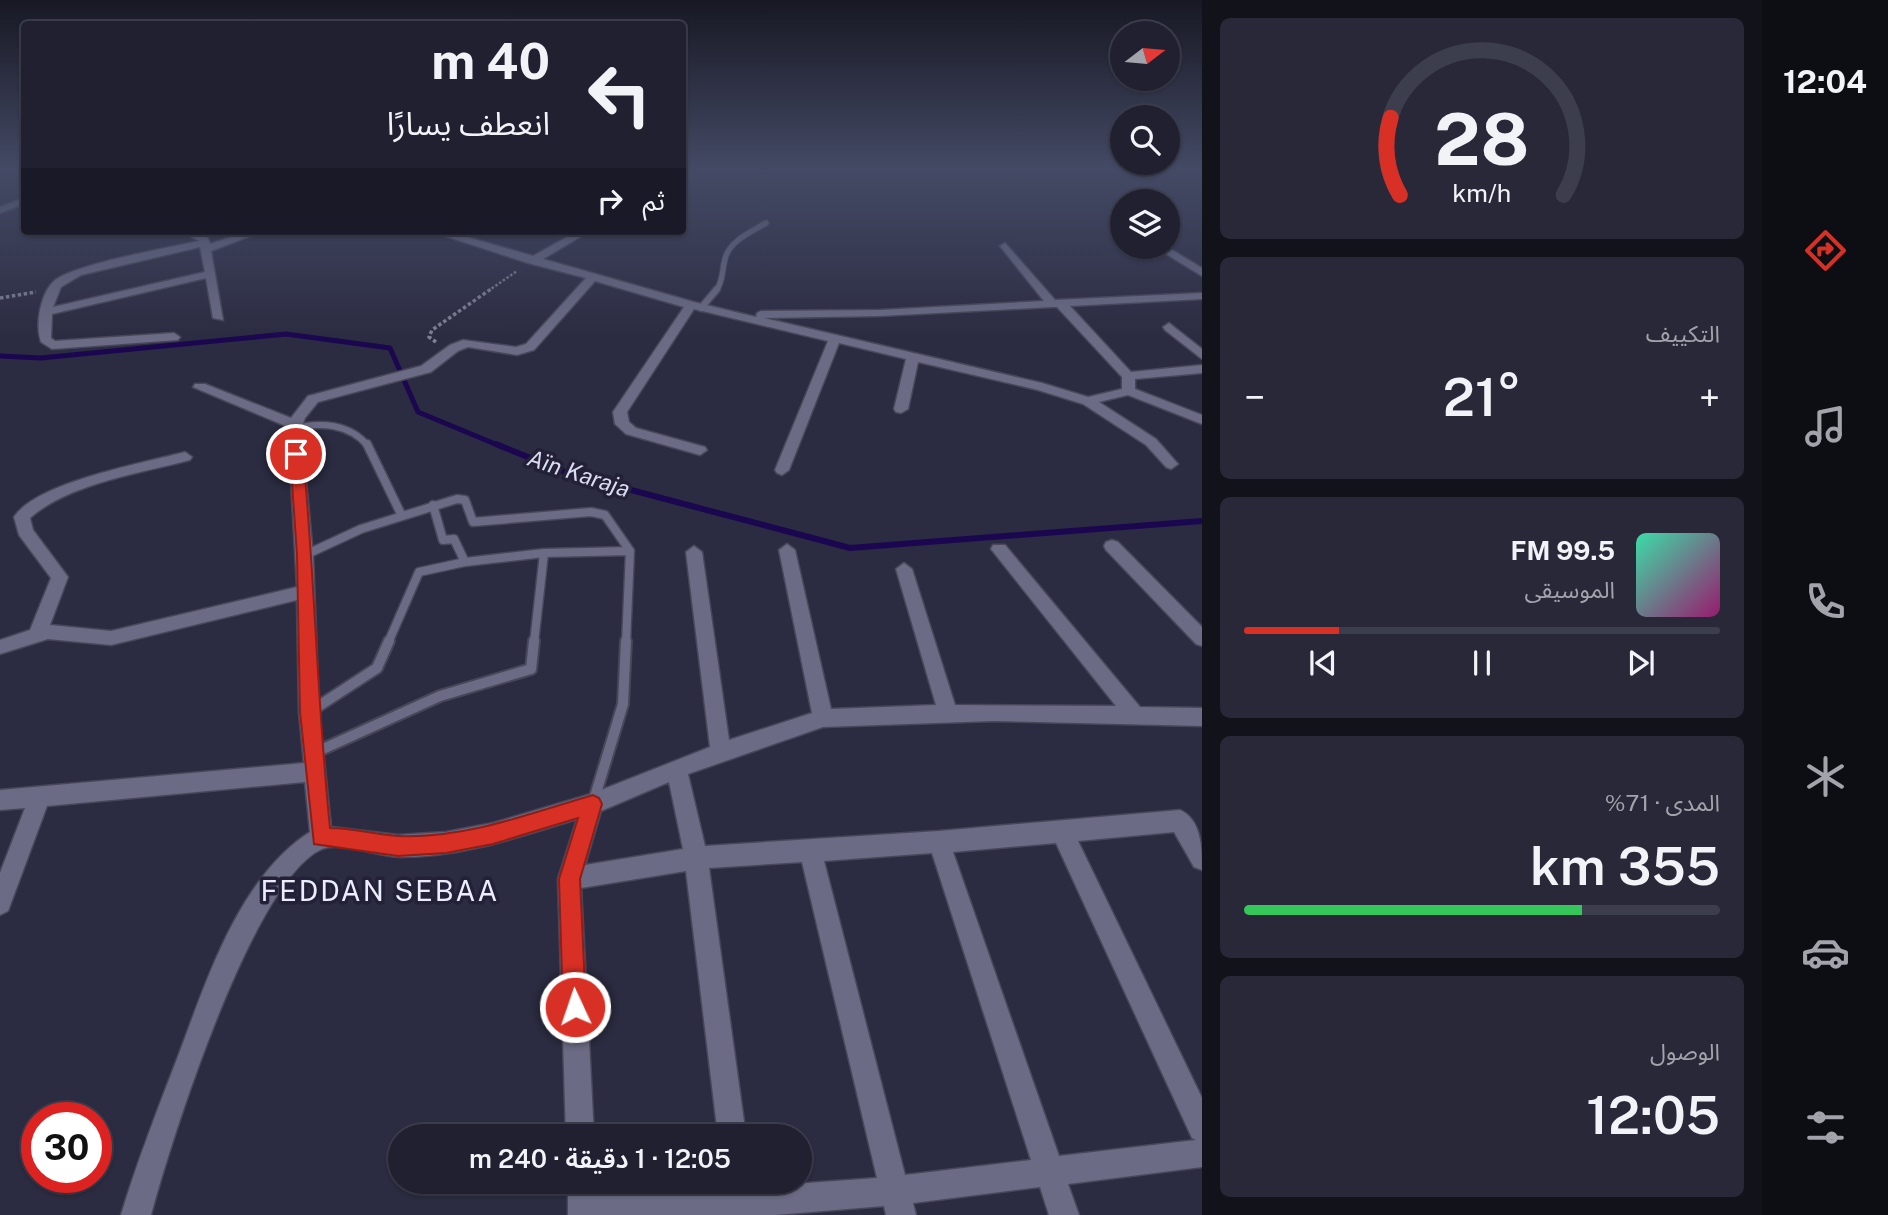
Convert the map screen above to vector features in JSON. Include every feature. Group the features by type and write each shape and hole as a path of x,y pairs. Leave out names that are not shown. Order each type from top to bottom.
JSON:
{"street":[{"path":"190,235 204,247 219,318"},
{"path":"173,337 52,345 46,339 50,288 57,281 77,273 204,247 245,235"},
{"path":"448,235 696,307 1088,401 1151,442 1171,464"},
{"path":"535,262 579,235"},
{"path":"1005,246 1056,304 1128,376 1129,390"},
{"path":"1179,259 1202,273"},
{"path":"48,312 209,274"},
{"path":"321,837 309,712 305,555 295,427 313,399 426,369 467,343 517,351 530,347 592,278"},
{"path":"735,316 880,313 1202,296"},
{"path":"1185,297 1202,308"},
{"path":"696,307 620,412 622,424 631,430 700,450"},
{"path":"1169,327 1202,355"},
{"path":"782,470 835,339"},
{"path":"901,409 913,357"},
{"path":"1128,376 1202,369"},
{"path":"200,387 295,427"},
{"path":"1088,401 1129,390 1202,420"},
{"path":"38,634 60,577 25,531 22,517 30,506 99,480 185,457"},
{"path":"1112,546 1202,639"},
{"path":"999,549 1136,717"},
{"path":"788,550 823,718"},
{"path":"694,552 721,752"},
{"path":"904,569 948,713"},
{"path":"0,647 38,634 111,638 305,592"},
{"path":"136,1215 149,1169 229,956 266,892 298,852 321,837 351,838 398,846 446,843 493,834 593,804 721,752 823,718 948,713 1202,717"},
{"path":"0,800 315,762"},
{"path":"677,769 696,858 730,1124"},
{"path":"0,904 40,796"},
{"path":"579,1124 569,879 593,804"},
{"path":"569,879 696,858 939,842 1180,821 1202,859"},
{"path":"1062,831 1202,1128"},
{"path":"939,842 1064,1215"},
{"path":"810,849 898,1203"},
{"path":"583,1199 898,1203 1048,1171 1202,1153"}],"lane":[{"path":"696,307 720,286 725,256 731,245 762,226"},
{"path":"295,427 316,422 344,430 366,441 401,514"},
{"path":"305,555 401,514 465,500 473,522 591,512 605,516 630,551 623,704 614,742 593,804"},
{"path":"433,505 443,540 454,539 465,562"},
{"path":"309,712 377,668 419,572 465,562 544,553 630,551"},
{"path":"315,762 440,695 531,669 544,553"}],"path":[{"path":"450,352 429,337 432,330 507,276 535,262"},
{"path":"0,298 22,297 50,288"}],"waterway":[{"name":"Aïn Karaja","path":"0,356 41,358 286,334 390,348 418,412 500,446"},
{"name":"Aïn Karaja","path":"496,444 567,473 850,548 1202,521"}],"district":[{"name":"FEDDAN SEBAA","path":"380,890"}],"route":[{"path":"296,454 305,555 309,712 321,837 351,838 398,846 446,843 536,823 593,804 569,879 575,1007"}]}
